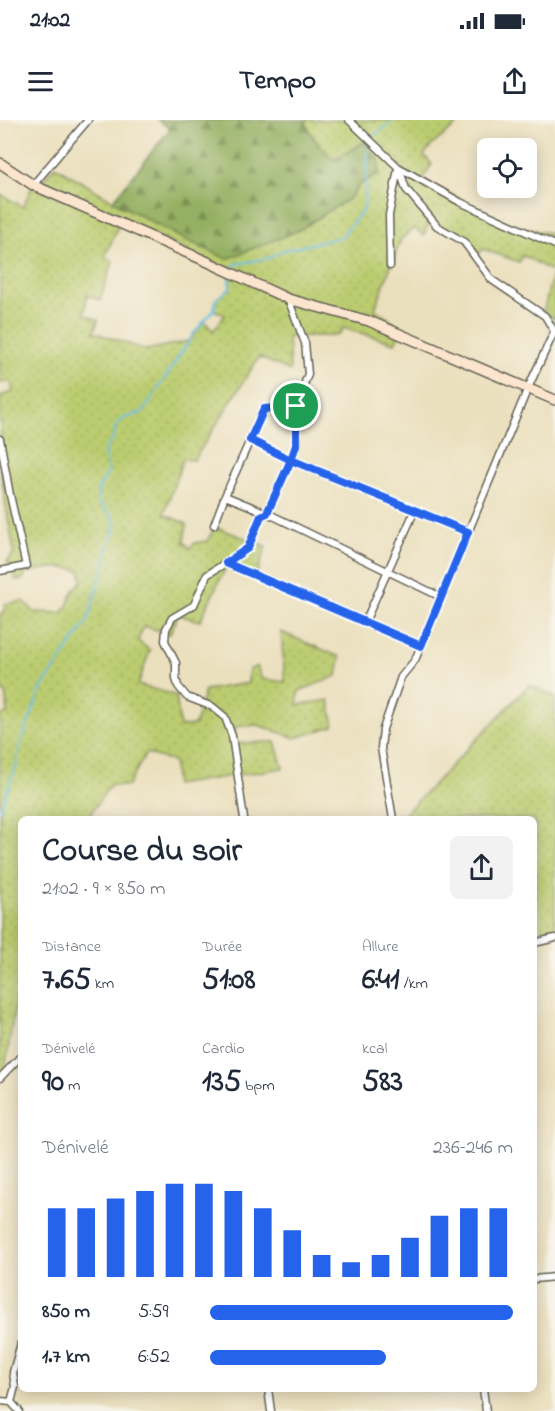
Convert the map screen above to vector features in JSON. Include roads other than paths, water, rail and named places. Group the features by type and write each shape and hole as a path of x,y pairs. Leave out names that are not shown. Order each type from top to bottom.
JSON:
{"main road":[{"path":"0,162 33,184 288,299 369,321 555,400"}],"street":[{"path":"33,184 88,120"},
{"path":"348,120 398,167 460,202 555,245"},
{"path":"390,266 389,215 398,167"},
{"path":"392,816 381,748 383,729 401,677 421,646 528,388 555,330 545,315 492,280 464,242 437,226 406,189 398,167"},
{"path":"243,816 232,736 225,717 213,707 187,697 178,686 176,663 165,641 166,628 172,618 194,605 207,575 248,548 261,516 267,513 291,460 296,445 296,406 308,374 306,343 288,299"},
{"path":"214,525 264,409 296,406"},
{"path":"0,439 26,566 0,571"},
{"path":"250,440 291,460 468,532"},
{"path":"0,497 10,495"},
{"path":"225,496 267,513 441,597"},
{"path":"365,622 415,510"},
{"path":"226,563 421,646"},
{"path":"537,942 555,938"},
{"path":"0,1078 18,1059"},
{"path":"537,1279 555,1276"},
{"path":"11,1402 15,1387 13,1372 18,1354"},
{"path":"268,1392 271,1411"},
{"path":"483,1392 486,1411"},
{"path":"0,1401 11,1402 19,1411"}],"waterway":[{"path":"371,138 394,120"},
{"path":"231,269 236,264 269,258 281,251 341,237 364,209 369,143"},
{"path":"0,810 16,767 19,748 41,689 88,620 115,526 113,518 98,502 98,490 108,472 104,451 114,437 115,428 122,419 143,412 194,333 214,310 216,299 230,288 229,277"}]}
